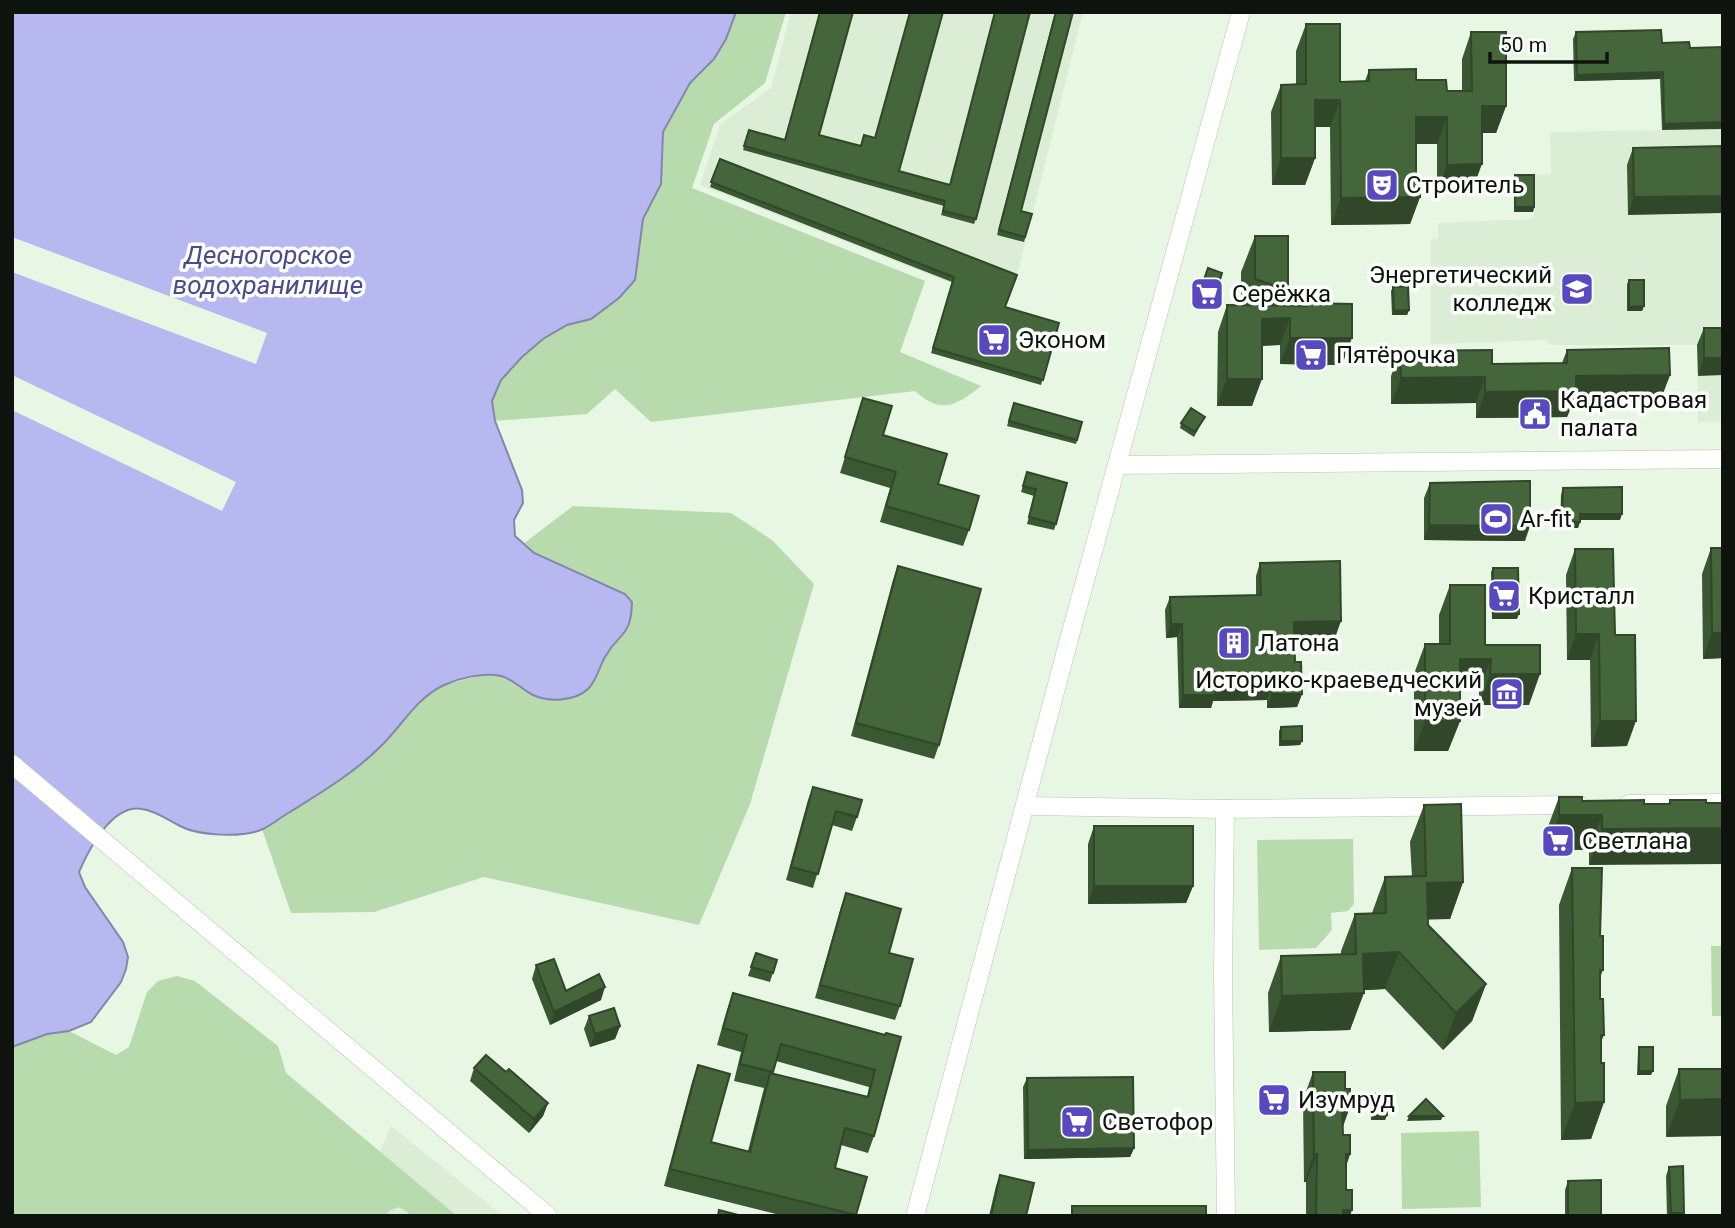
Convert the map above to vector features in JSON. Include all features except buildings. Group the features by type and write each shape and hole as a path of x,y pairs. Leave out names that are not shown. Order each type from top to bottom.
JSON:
{"street":[{"path":"915,1216 1241,12"},
{"path":"1117,465 1723,458"},
{"path":"12,764 548,1216"},
{"path":"1025,806 1225,809 1723,803"},
{"path":"1225,809 1223,975 1226,1216"}],"shaded area":[{"path":"791,12 1083,12 1018,272 1007,305 700,185 720,124 771,88"},
{"name":"Энергетический колледж","path":"1723,129 1723,422 1698,422 1697,345 1551,345 1545,340 1431,344 1431,239 1438,238 1438,223 1534,217 1535,175 1551,174 1550,132"},
{"path":"391,1126 503,1216 352,1216"}],"green space":[{"path":"736,12 786,12 765,83 714,124 692,188 925,281 900,352 981,386 963,399 948,405 933,403 915,391 651,422 615,389 587,414 495,421 492,401 501,380 543,339 567,325 591,319 638,259 643,219 661,184 663,132 690,83 714,59 726,39"},
{"path":"573,506 731,513 772,540 814,584 750,804 699,925 484,877 374,912 291,913 262,829 364,763 427,694 447,684 478,676 499,676 517,682 531,694 597,678 606,656 629,628 625,594 534,553 523,544"},
{"path":"1353,839 1354,904 1348,911 1331,913 1332,930 1316,948 1259,950 1257,840"},
{"path":"1711,946 1723,946 1723,1016 1712,1016"},
{"path":"177,976 195,981 278,1046 286,1073 457,1216 413,1216 399,1207 389,1211 386,1216 12,1216 12,1047 47,1034 69,1031 116,1055 129,1047 147,992 158,981"},
{"path":"1479,1131 1481,1207 1402,1209 1401,1133"}],"water":[{"name":"Десногорское водохранилище","path":"12,12 736,12 726,39 714,59 690,83 663,132 661,184 643,219 635,280 619,298 591,319 567,325 543,339 501,380 492,401 495,421 522,490 523,503 514,520 515,536 534,553 625,594 632,602 627,628 605,657 596,678 582,693 553,700 533,695 510,680 494,675 472,676 444,685 425,697 388,739 359,765 326,790 255,832 210,834 180,826 147,810 131,809 121,814 95,841 79,872 85,887 123,942 128,957 121,982 91,1022 12,1047"}],"pier":[{"path":"12,237 267,333 256,364 12,272"},
{"path":"12,375 236,482 222,511 12,410"}],"place":[{"name":"Строитель","path":"1382,185"},
{"name":"Энергетический колледж","path":"1577,289"},
{"name":"Серёжка","path":"1207,294"},
{"name":"Эконом","path":"994,340"},
{"name":"Пятёрочка","path":"1311,355"},
{"name":"Кадастровая палата","path":"1535,414"},
{"name":"Ar-fit","path":"1496,519"},
{"name":"Кристалл","path":"1504,596"},
{"name":"Латона","path":"1234,643"},
{"name":"Историко-краеведческий музей","path":"1507,694"},
{"name":"Светлана","path":"1558,841"},
{"name":"Изумруд","path":"1274,1100"},
{"name":"Светофор","path":"1077,1122"}]}
